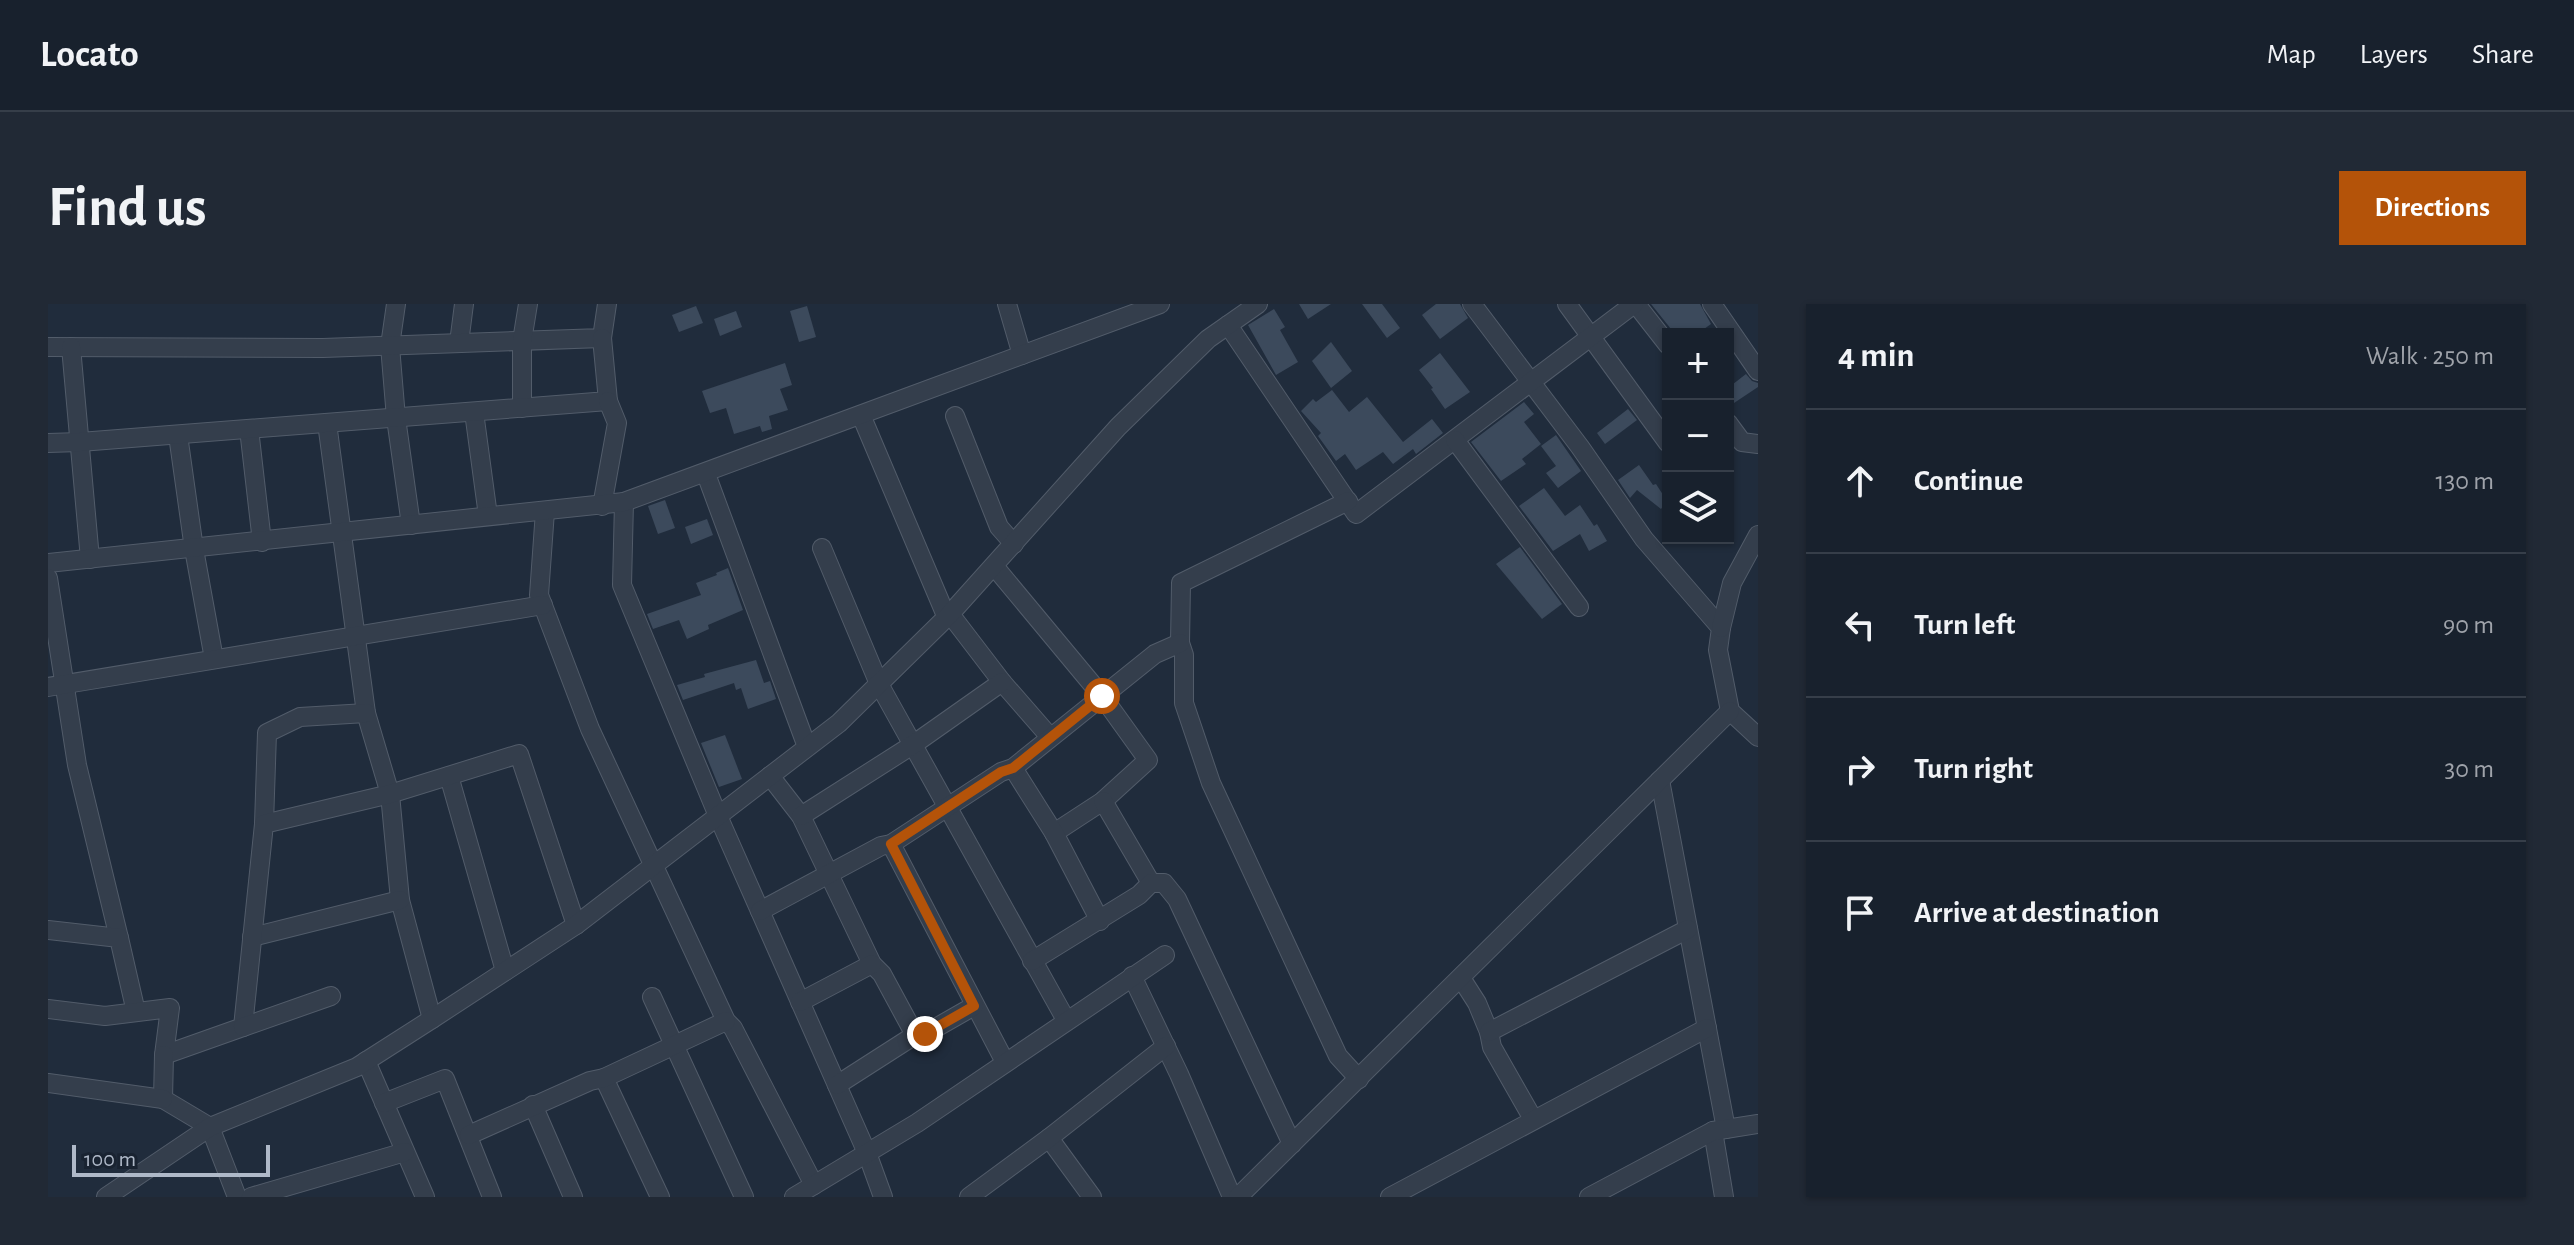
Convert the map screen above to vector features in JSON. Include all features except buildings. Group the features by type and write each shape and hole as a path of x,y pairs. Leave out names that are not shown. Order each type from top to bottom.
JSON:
{"street":[{"path":"396,304 390,346 396,418 411,525"},
{"path":"459,343 464,304"},
{"path":"522,408 522,341 528,304"},
{"path":"602,506 617,423 608,401 602,338 607,304"},
{"path":"1007,304 1022,355"},
{"path":"48,563 624,502 1160,304"},
{"path":"106,1197 210,1127 366,1061 432,1019 576,925 839,723 949,616 1118,427 1208,339 1258,304"},
{"path":"1472,304 1644,539 1721,628"},
{"path":"1567,304 1662,435"},
{"path":"1228,325 1356,514 1635,304 1662,338"},
{"path":"1712,304 1758,371"},
{"path":"48,347 323,348 602,338"},
{"path":"71,347 90,559"},
{"path":"48,443 608,401"},
{"path":"474,412 488,516"},
{"path":"861,415 949,616 1050,737"},
{"path":"955,416 999,527 1014,544"},
{"path":"327,423 366,713 390,794 400,900 432,1019"},
{"path":"249,429 262,542"},
{"path":"1734,431 1742,442 1758,444"},
{"path":"178,435 214,659"},
{"path":"1455,440 1579,607"},
{"path":"706,474 807,747"},
{"path":"1348,501 1181,583 1180,643 1184,655 1184,703 1211,783 1338,1056 1359,1079"},
{"path":"624,502 622,585 718,816 867,1153 883,1197"},
{"path":"545,511 539,595 590,729 726,1021 733,1028 814,1185"},
{"path":"1758,535 1732,583 1718,650 1730,711 1758,737"},
{"path":"822,548 879,684 1066,1020"},
{"path":"994,566 1102,696 1148,760 1103,801 1054,833"},
{"path":"48,578 56,685 136,1012"},
{"path":"56,685 543,605"},
{"path":"760,911 881,846 891,844 1001,772 1013,768 1155,654 1180,643"},
{"path":"801,816 914,744 1002,682"},
{"path":"1238,1197 1730,711"},
{"path":"243,1027 264,824 267,733 300,717 366,713"},
{"path":"264,824 390,794 519,754 576,925"},
{"path":"1013,768 1054,833 1100,921"},
{"path":"449,776 505,971"},
{"path":"770,776 801,816 872,964 882,974 915,1035"},
{"path":"1660,780 1707,1028 1720,1130 1724,1197"},
{"path":"1103,801 1151,883"},
{"path":"891,844 1005,1062"},
{"path":"1032,961 1100,921 1139,895 1151,883 1164,883 1177,899 1292,1144"},
{"path":"252,937 400,900"},
{"path":"1489,1032 1688,929"},
{"path":"48,930 119,938"},
{"path":"794,1197 917,1123 1165,955"},
{"path":"800,1002 872,964"},
{"path":"1132,976 1232,1197"},
{"path":"1461,978 1477,1003 1492,1047 1533,1119"},
{"path":"164,1055 331,996"},
{"path":"652,997 744,1197"},
{"path":"837,1085 915,1035 925,1034 974,1006"},
{"path":"48,1009 105,1016 170,1008 163,1099"},
{"path":"469,1135 533,1105 604,1078 726,1021"},
{"path":"1390,1197 1707,1028"},
{"path":"969,1197 1166,1046"},
{"path":"366,1061 425,1197"},
{"path":"604,1078 660,1197"},
{"path":"384,1103 445,1079 492,1197"},
{"path":"48,1083 163,1099 210,1127 237,1197"},
{"path":"533,1105 573,1197"},
{"path":"1589,1197 1720,1130 1758,1124"},
{"path":"1049,1138 1088,1196"},
{"path":"251,1197 405,1152"}],"route":[{"path":"925,1034 974,1006 891,844 1001,772 1013,768 1102,696"}]}
